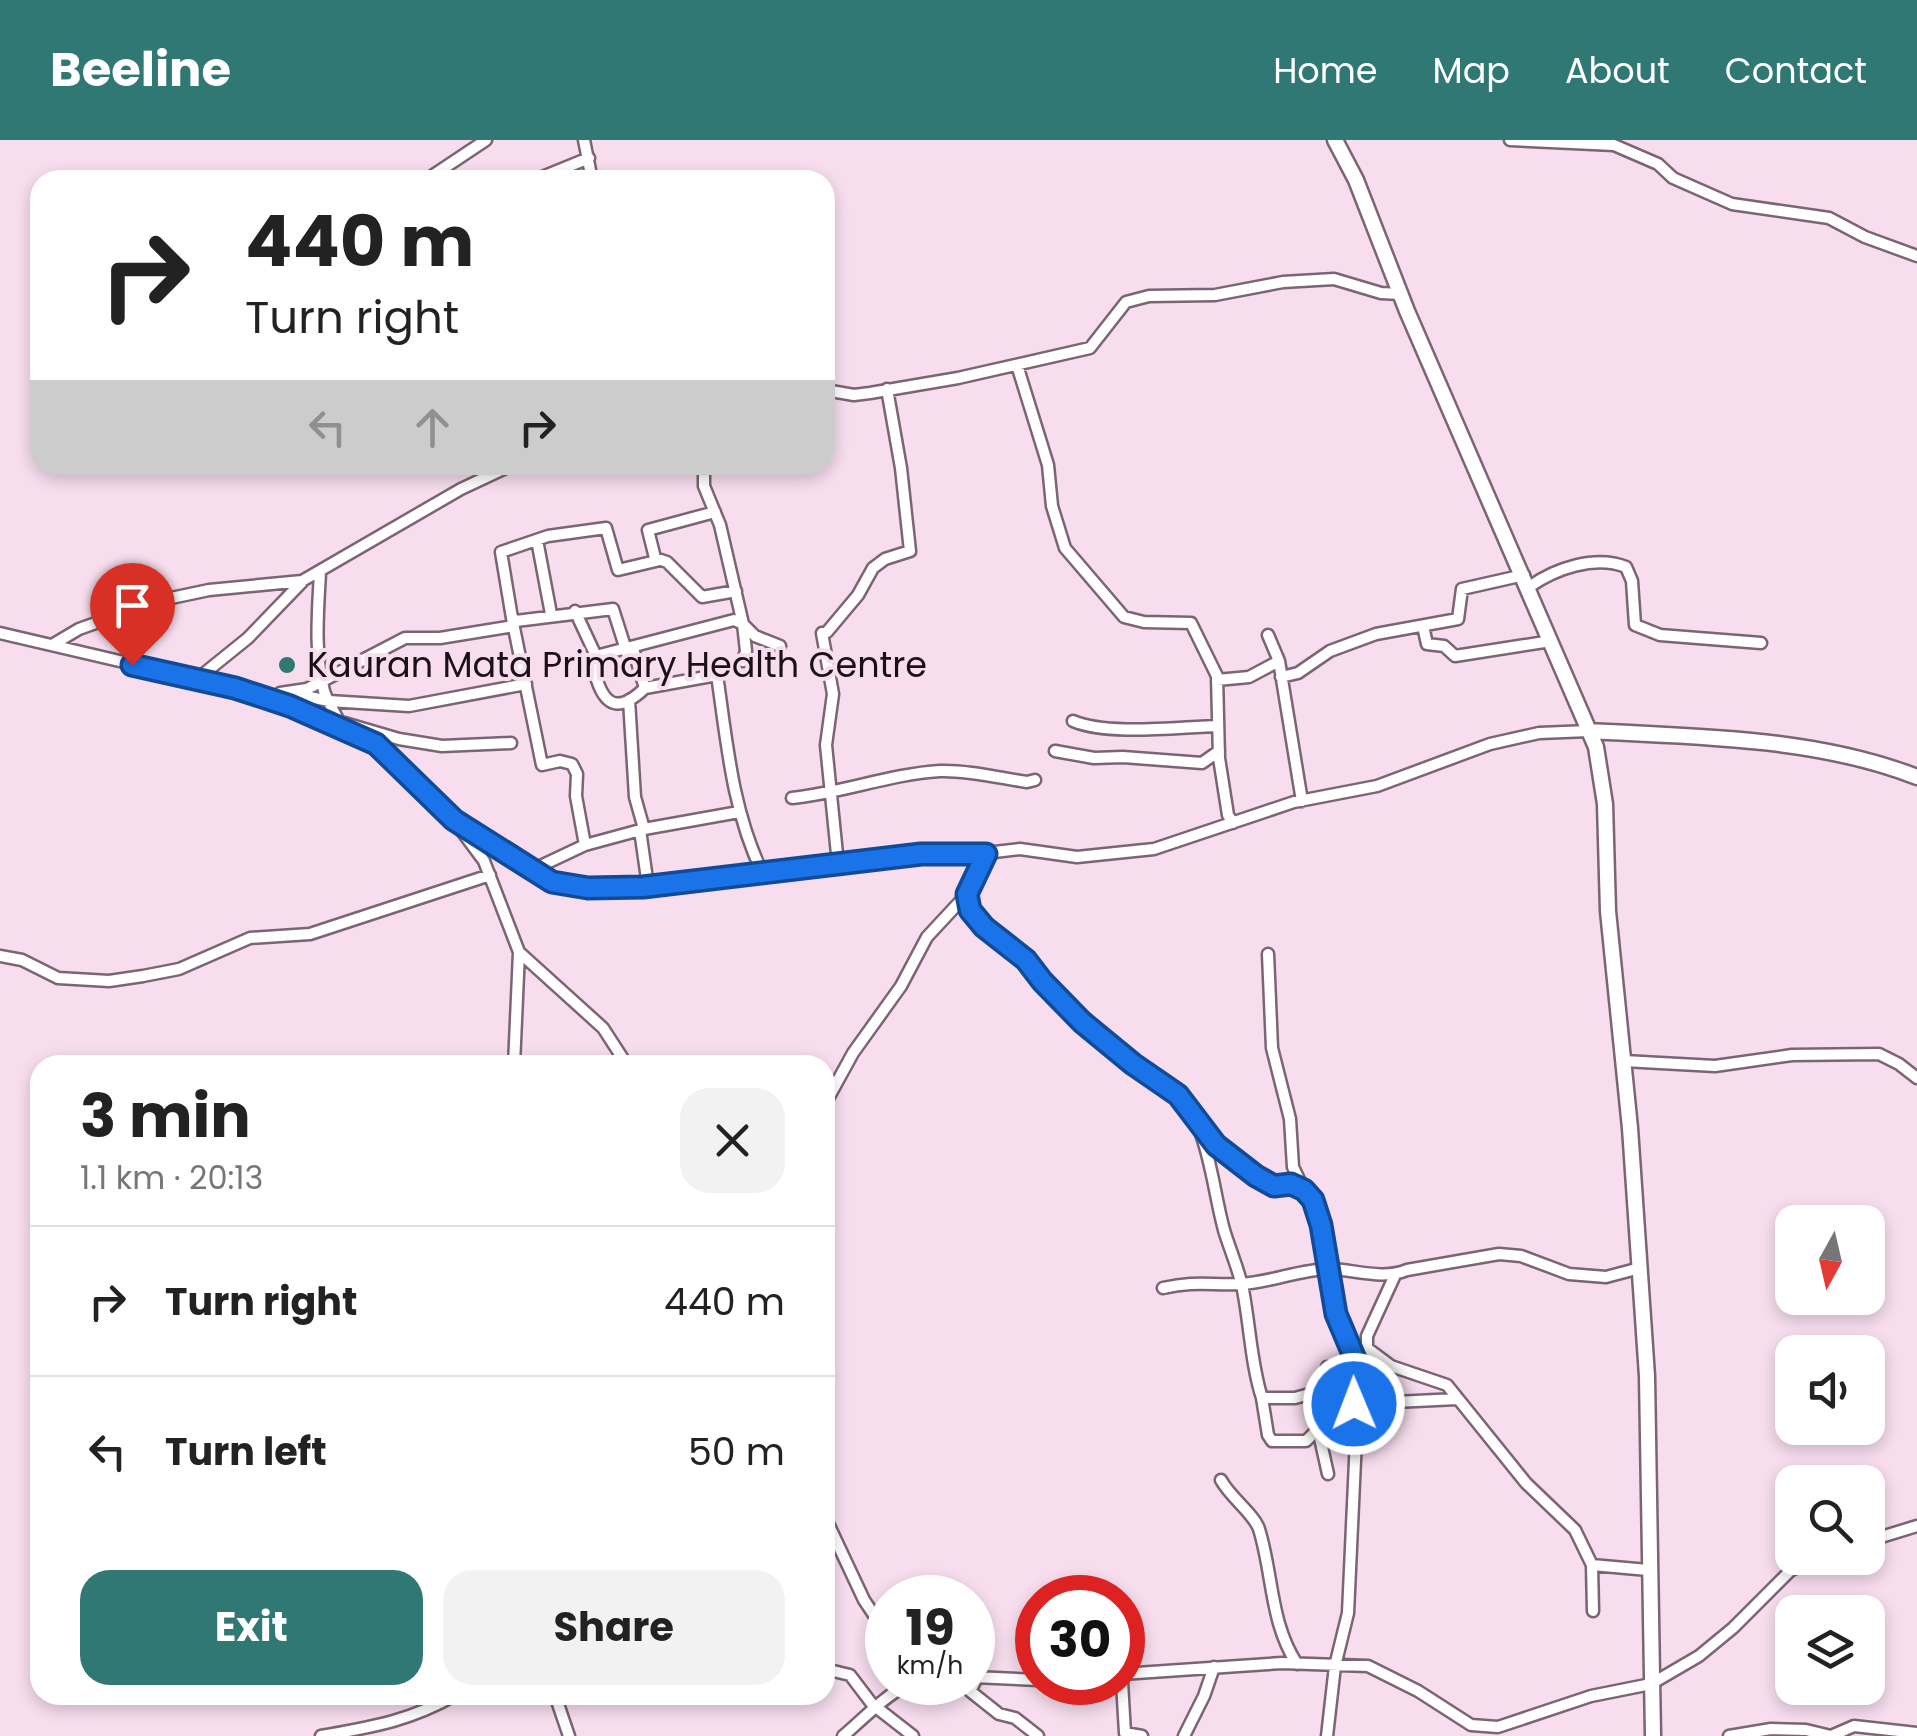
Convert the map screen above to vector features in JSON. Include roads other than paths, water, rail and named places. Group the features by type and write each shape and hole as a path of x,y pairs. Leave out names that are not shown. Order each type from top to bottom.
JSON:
{"street":[{"path":"441,170 486,140"},
{"path":"584,140 591,170"},
{"path":"1335,140 1356,180 1400,294 1596,748 1605,804 1608,911 1624,1061 1647,1376 1652,1736"},
{"path":"1510,140 1614,145 1732,204 1829,218 1865,237 1917,256"},
{"path":"560,170 589,158"},
{"path":"835,391 854,394 887,389 1090,348 1126,302 1149,296 1215,296 1283,282 1334,280 1400,294"},
{"path":"1017,365 1048,465 1052,506 1065,548 1124,617 1144,622 1191,623 1218,680 1218,751 1228,815 1233,824"},
{"path":"838,864 826,745 833,694 825,632 858,594 874,568 884,559 910,551 887,389"},
{"path":"196,680 248,638 302,581 376,536 491,475"},
{"path":"704,475 743,624 743,661"},
{"path":"715,512 648,530 655,558 667,562 702,597 736,591"},
{"path":"585,845 576,796 577,774 572,764 560,760 542,765 501,552 537,540 606,528 618,570 660,560"},
{"path":"537,540 551,614"},
{"path":"1281,677 1298,672 1330,651 1376,634 1458,619 1462,589 1526,581 1576,566 1610,561 1626,567 1632,581 1635,624 1660,634 1761,643"},
{"path":"320,572 317,632 323,680 340,724 376,744 454,820 490,874 519,952 514,1055"},
{"path":"52,645 79,630 157,601 209,590 302,581"},
{"path":"273,700 286,692 307,689 405,638 440,638 551,614 613,609 626,650"},
{"path":"575,612 596,656 592,666 609,702 629,700 645,688 717,674 731,784 746,839 762,872"},
{"path":"596,656 734,620 755,636 780,646"},
{"path":"1423,626 1428,644 1444,646 1455,656 1551,641"},
{"path":"0,633 273,700 340,724 399,739 442,746 512,743"},
{"path":"1268,635 1279,661 1302,801"},
{"path":"626,650 634,652 645,688"},
{"path":"1218,680 1248,677 1279,661"},
{"path":"286,692 329,701 409,706 526,684"},
{"path":"629,700 635,797 648,886"},
{"path":"1073,721 1089,728 1218,726"},
{"path":"454,820 552,882 588,888 648,886 921,854 986,854 1020,849 1077,857 1154,849 1302,801 1377,786 1490,744 1539,734 1588,731 1750,742 1828,752 1917,777"},
{"path":"1055,750 1094,758 1202,763 1218,751"},
{"path":"792,798 943,771 1035,780"},
{"path":"532,870 585,845 739,812"},
{"path":"835,1086 853,1053 901,986 927,937 967,894 986,854"},
{"path":"0,956 22,960 58,978 108,981 143,976 179,969 250,938 310,934 490,874"},
{"path":"967,894 970,910 984,927 1026,960 1082,1022 1178,1095 1216,1145 1274,1186 1291,1184 1304,1190"},
{"path":"519,952 603,1028 621,1055"},
{"path":"1268,954 1272,1048 1290,1119 1293,1168 1313,1200 1336,1314 1358,1366 1348,1613 1335,1666 1327,1736"},
{"path":"1624,1061 1715,1066 1792,1055 1879,1054 1917,1078"},
{"path":"1199,1125 1210,1158 1223,1227 1242,1284 1255,1377 1272,1440 1306,1440 1334,1413 1354,1404 1457,1399"},
{"path":"1163,1288 1195,1281 1242,1284 1329,1269 1395,1275 1499,1254 1521,1256 1570,1274 1588,1276 1606,1277 1640,1268"},
{"path":"1395,1275 1367,1336 1368,1348 1391,1366 1447,1385 1526,1483 1575,1530 1592,1564 1593,1611"},
{"path":"1358,1366 1377,1356"},
{"path":"1262,1398 1295,1398 1324,1390 1327,1367"},
{"path":"1318,1429 1328,1474"},
{"path":"1221,1480 1230,1496 1258,1525 1275,1611 1287,1648 1297,1664"},
{"path":"1885,1536 1917,1526"},
{"path":"835,1538 865,1602"},
{"path":"1592,1564 1648,1570"},
{"path":"1145,1672 1297,1664 1368,1666 1418,1691 1471,1725 1498,1727 1591,1696 1651,1684 1698,1656 1733,1628 1786,1575"},
{"path":"1184,1736 1214,1667"},
{"path":"835,1671 850,1675 877,1708 913,1736"},
{"path":"321,1736 416,1716 436,1705"},
{"path":"558,1705 569,1736"},
{"path":"842,1736 879,1705"},
{"path":"988,1705 999,1714 1016,1718 1038,1736"},
{"path":"1123,1705 1125,1733 1142,1736"},
{"path":"383,1723 384,1736"},
{"path":"1729,1736 1768,1729 1806,1730 1831,1736 1854,1726 1917,1733"}],"place":[{"name":"Kauran Mata Primary Health Centre","path":"287,665"}]}
